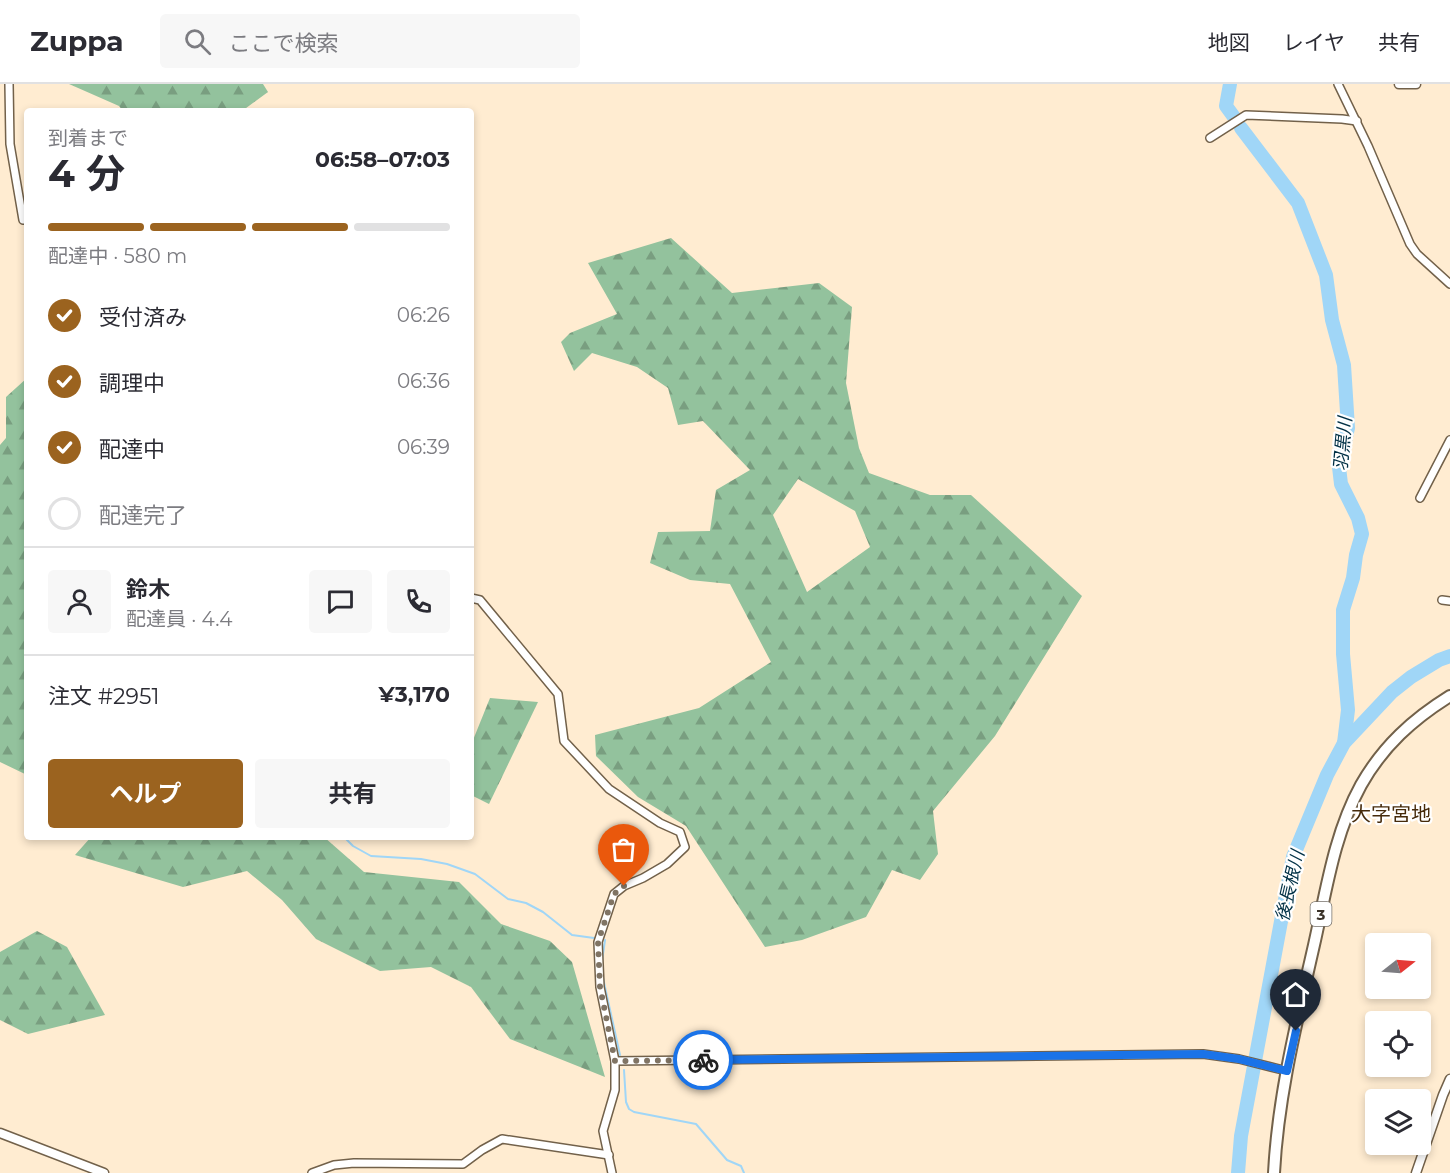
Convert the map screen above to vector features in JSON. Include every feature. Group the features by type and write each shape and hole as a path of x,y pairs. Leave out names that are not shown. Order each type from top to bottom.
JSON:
{"main road":[{"name":"3","path":"1274,1173 1275,1140 1287,1071 1336,849 1354,799 1369,772 1396,736 1409,724 1450,696"}],"street":[{"path":"9,84 10,144 24,220"},
{"path":"1338,84 1410,244 1417,254 1450,284"},
{"path":"1399,84 1416,84"},
{"path":"1210,138 1246,115 1356,121"},
{"path":"1420,498 1450,440"},
{"path":"474,599 480,600 558,694 564,741 609,789 660,823 680,831 685,848 667,864 643,879 624,886 614,894 598,942 600,987 615,1061 615,1090 603,1131 612,1173"},
{"path":"615,1061 1203,1054 1239,1059 1287,1071"},
{"path":"1416,1173 1450,1079"},
{"path":"0,1132 104,1173"},
{"path":"312,1173 334,1165 354,1162 463,1164 502,1139 609,1155"}],"green space":[{"path":"69,84 263,84 268,92 246,108 121,108"},
{"path":"671,238 732,293 819,283 852,307 846,383 859,448 869,473 930,495 971,495 1082,596 995,736 933,811 938,854 920,880 892,870 866,917 802,940 765,947 686,826 638,797 596,756 595,735 699,708 771,662 730,584 690,580 650,563 658,532 710,531 716,490 750,470 703,421 678,425 668,388 637,367 592,353 574,371 561,342 570,333 617,314 588,263","holes":["798,479 855,511 870,547 807,592 773,515"]},
{"path":"24,381 24,774 0,762 0,445 6,438 6,397"},
{"path":"490,698 538,702 489,804 474,796 474,738"},
{"path":"88,840 327,840 364,872 459,882 501,924 550,941 572,962 605,1077 510,1039 471,987 431,967 380,971 316,939 282,900 247,871 183,887 75,855"},
{"path":"37,931 67,947 105,1015 28,1034 0,1020 0,952"}],"waterway":[{"name":"羽黒川","path":"1230,84 1226,106 1234,117"},
{"name":"羽黒川","path":"1241,128 1298,203 1326,275 1332,320 1344,365 1348,428 1339,467 1341,484 1358,518 1362,534 1353,578 1343,610 1343,654 1348,710 1344,743"},
{"name":"後長根川","path":"1238,1173 1241,1136 1293,857 1327,775 1344,743 1392,692 1411,677 1450,656"},
{"path":"347,840 371,856 421,859 447,864 475,874 508,899 526,903 543,912 572,935 594,938"},
{"path":"602,961 605,940"},
{"path":"603,978 620,1055"},
{"path":"624,1070 626,1102 629,1109 634,1112 696,1124 727,1160 741,1166 744,1173"}],"way so far":[{"path":"624,886 614,894 598,942 600,987 615,1061 703,1060"}],"district":[{"name":"大字宮地","path":"1391,814"}],"route":[{"path":"703,1060 1203,1054 1239,1059 1287,1071 1296,1031"}]}
